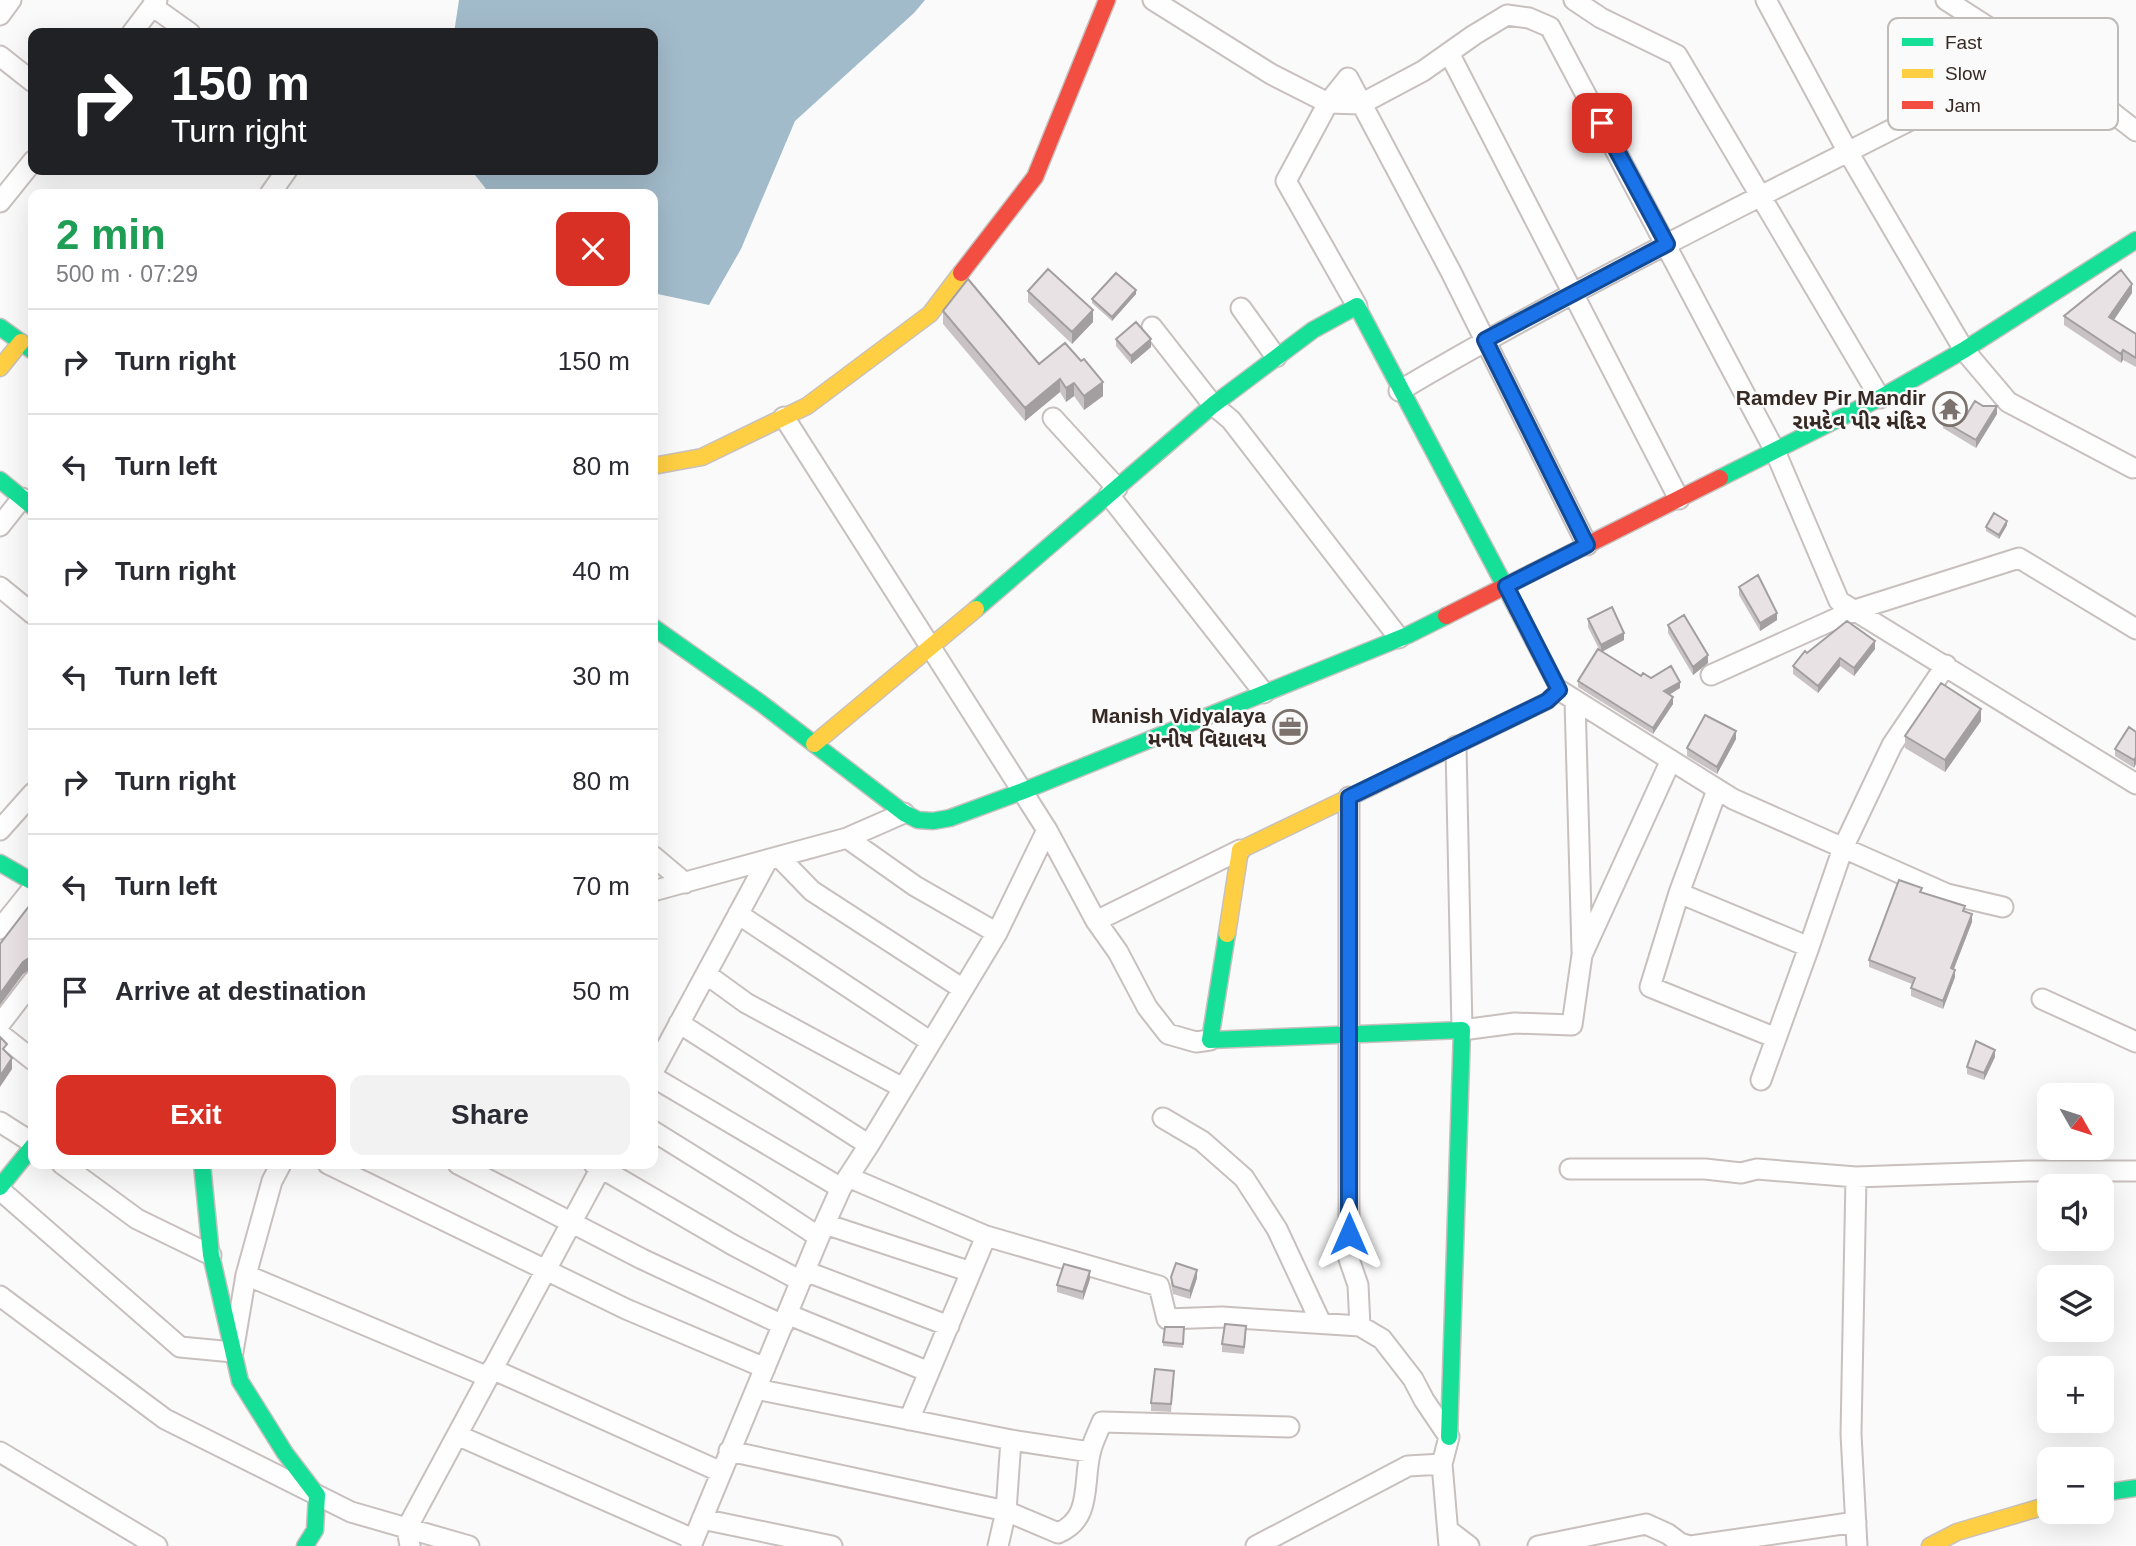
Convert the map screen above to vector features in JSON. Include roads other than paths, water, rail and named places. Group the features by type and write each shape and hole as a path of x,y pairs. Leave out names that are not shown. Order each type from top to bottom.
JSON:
{"main road":[{"path":"658,465 702,457 807,405 930,314 1035,177 1107,0"},
{"path":"658,631 762,704 904,813 918,820 950,818 1023,791 1399,638 1506,586 1880,398 1964,350 2136,240"},
{"path":"814,744 931,648 1213,405 1313,330 1357,306 1466,517 1567,695 1547,701 1240,850 1210,1040 1462,1030 1449,1437"},
{"path":"0,327 27,347 0,368"},
{"path":"0,480 28,503"},
{"path":"0,863 28,879"},
{"path":"0,1188 28,1151"},
{"path":"202,1169 211,1255 240,1381 285,1453 317,1495 315,1530 305,1546"},
{"path":"2114,1491 2136,1488"},
{"path":"1930,1546 1957,1532 2037,1509"}],"street":[{"path":"0,15 11,0"},
{"path":"1153,0 1270,74 1328,103"},
{"path":"1574,0 1601,18 1677,55 1880,398"},
{"path":"1766,0 1848,152 1964,350 2008,402 2133,468"},
{"path":"1946,0 1974,18"},
{"path":"136,28 154,3 184,28"},
{"path":"1362,104 1423,71 1507,15 1528,18 1550,27 1775,451 1839,601 2136,785"},
{"path":"1449,53 1679,499"},
{"path":"0,56 28,78"},
{"path":"1357,306 1286,181 1328,103 1348,78 1451,272 1587,545"},
{"path":"2118,117 2136,131"},
{"path":"1399,391 1573,292 1891,130"},
{"path":"0,202 28,167"},
{"path":"1241,308 1276,357"},
{"path":"1152,327 1213,405 1231,420 1399,638"},
{"path":"784,417 1047,830 1096,921 1118,951 1147,1007 1168,1034 1196,1042 1210,1040"},
{"path":"1053,418 1113,491 1264,693"},
{"path":"0,526 28,503"},
{"path":"1712,676 1854,610 2019,558 2136,629"},
{"path":"0,587 28,610"},
{"path":"1761,1080 1843,848 1892,745 1946,666"},
{"path":"1567,695 1733,799 1947,894 2003,907"},
{"path":"1456,746 1462,1030 1515,1023 1572,1025 1583,955 1567,695"},
{"path":"1583,955 1671,760"},
{"path":"1717,790 1679,893 1650,987 1776,1038"},
{"path":"1349,797 1349,1259 1358,1285 1360,1326"},
{"path":"0,831 28,799"},
{"path":"658,890 847,838 904,813"},
{"path":"457,1435 692,1543 844,1183 997,933 1047,830"},
{"path":"847,838 915,887 997,933"},
{"path":"1096,921 1240,850"},
{"path":"658,1065 738,914 773,859"},
{"path":"773,859 812,891 963,989"},
{"path":"658,860 685,883"},
{"path":"1679,893 1809,947"},
{"path":"0,929 28,894"},
{"path":"738,914 931,1042"},
{"path":"706,974 746,1003 903,1088"},
{"path":"0,1024 28,988"},
{"path":"2042,999 2136,1042"},
{"path":"679,1023 869,1145"},
{"path":"0,1034 28,1055"},
{"path":"658,1078 844,1183 986,1236 1159,1286 1167,1319 1222,1317 1360,1326 1382,1339 1413,1379 1449,1437 1441,1464 1449,1538 1469,1546"},
{"path":"1163,1118 1202,1141 1244,1178 1277,1229 1321,1323"},
{"path":"0,1122 28,1141"},
{"path":"658,1135 751,1192 822,1231 971,1272"},
{"path":"69,1169 137,1219 211,1255"},
{"path":"0,1188 180,1347 233,1352 246,1275 272,1181 278,1169"},
{"path":"338,1169 626,1310 765,1368"},
{"path":"468,1169 642,1259 785,1319 929,1372"},
{"path":"408,1537 457,1435 547,1269 597,1169"},
{"path":"606,1169 733,1245 803,1276 948,1326"},
{"path":"1570,1169 1705,1169 1741,1173 1756,1169 1856,1177 2028,1171 2136,1171"},
{"path":"1856,1177 1851,1434 1857,1546"},
{"path":"909,1420 986,1236"},
{"path":"246,1275 490,1373 721,1472"},
{"path":"0,1296 165,1419 351,1512 408,1537 469,1546"},
{"path":"756,1389 1011,1440 1090,1452"},
{"path":"729,1451 1006,1511 1058,1533 1070,1528 1082,1510 1090,1452 1102,1422 1289,1427"},
{"path":"998,1546 1006,1511 1011,1440"},
{"path":"0,1452 157,1546"},
{"path":"1256,1546 1408,1466 1441,1464"},
{"path":"702,1519 832,1546"},
{"path":"1538,1546 1646,1524 1690,1546 1856,1522"}],"water":[{"path":"459,0 925,0 795,121 741,249 709,305 658,294 658,189 486,189 475,175 658,175 658,28 455,28"}],"place":[{"name":"Ramdev Pir Mandir રામદેવ પીર મંદિર","path":"1950,409"},
{"name":"Manish Vidyalaya મનીષ વિદ્યાલય","path":"1290,727"}]}
